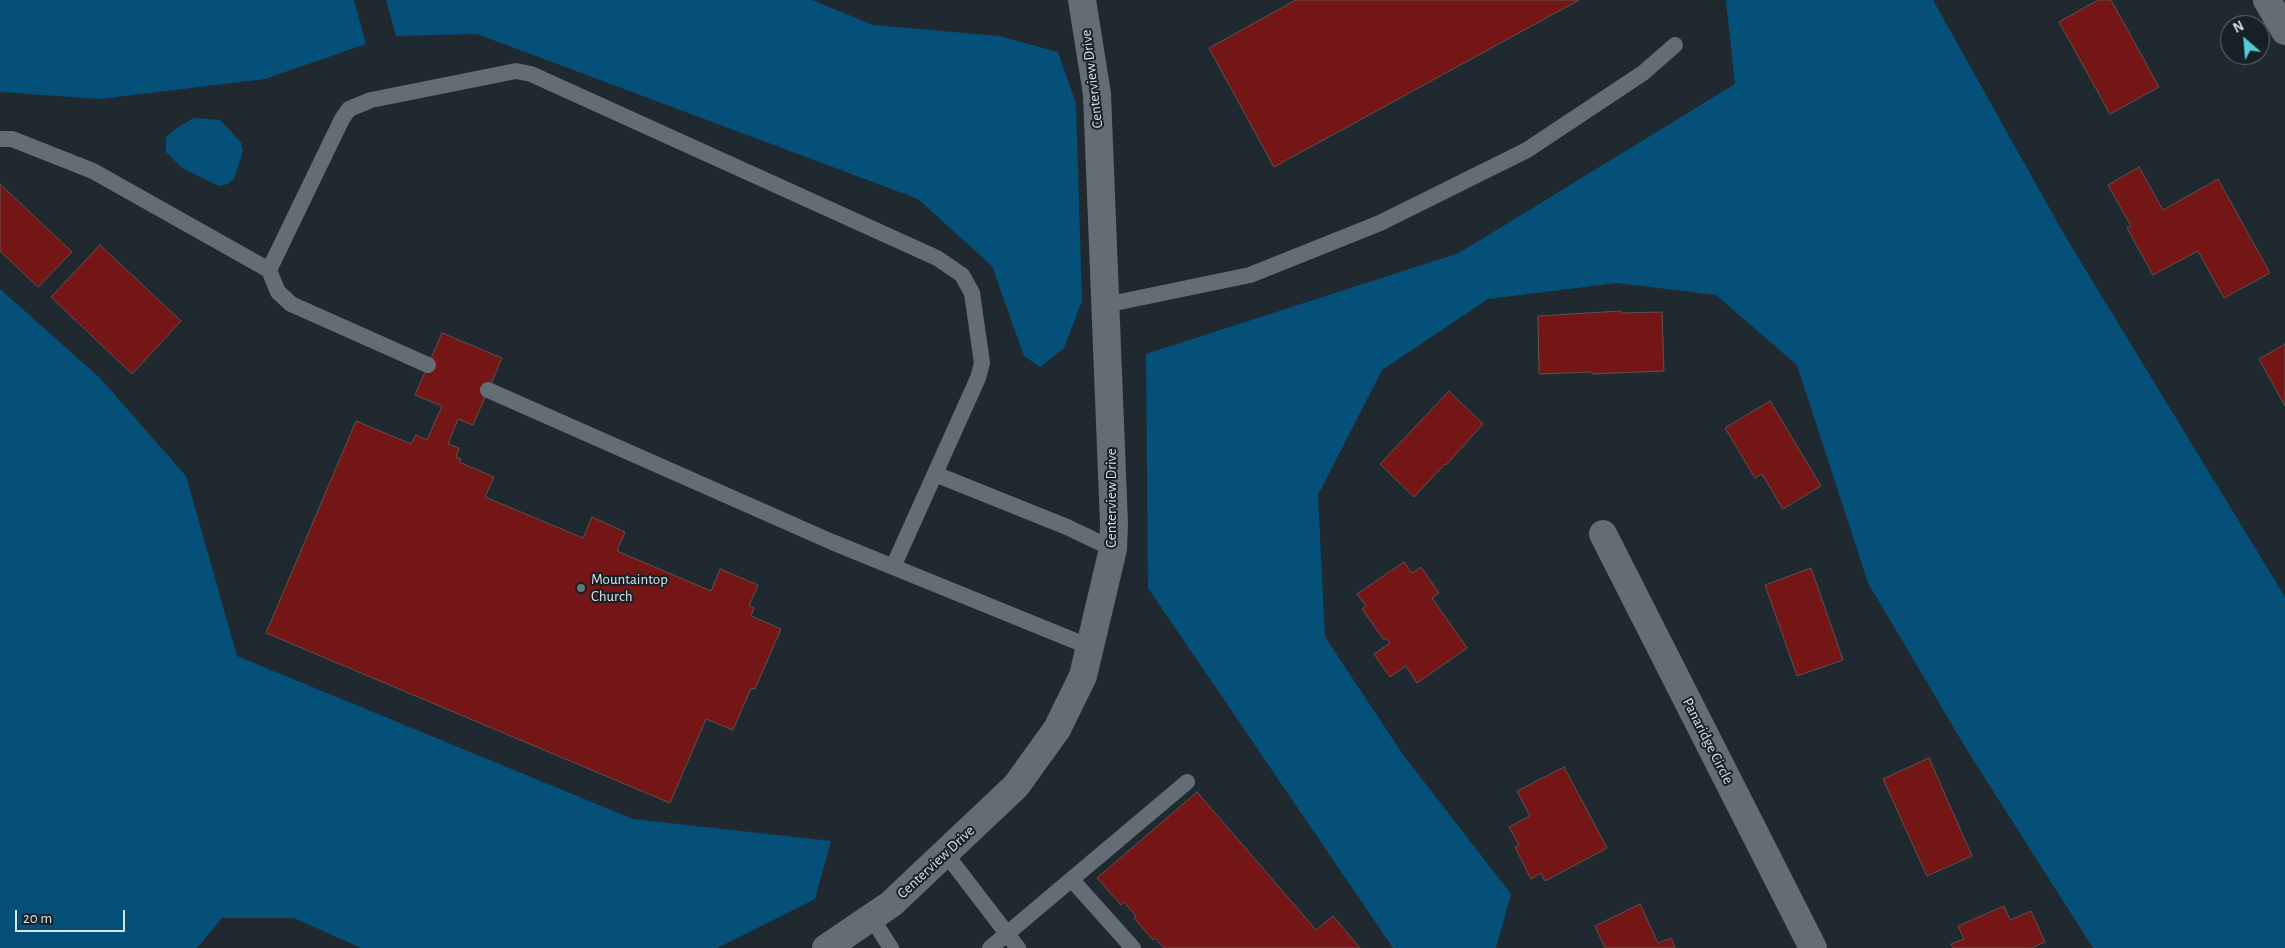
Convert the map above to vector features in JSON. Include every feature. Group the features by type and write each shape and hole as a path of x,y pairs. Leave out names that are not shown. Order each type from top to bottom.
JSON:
{"street":[{"name":"Centerview Drive","path":"826,948 891,904 1016,786 1056,728 1083,676 1113,549 1114,524 1097,94 1082,0"},
{"path":"2267,0 2285,31"},
{"name":"Panaridge Circle","path":"1602,534 1813,948"}],"lane":[{"path":"1105,305 1250,275 1380,223 1527,150 1643,73 1675,45"},
{"path":"269,270 342,119 349,109 371,100 516,71 532,74 937,258 962,275 972,293 982,363 978,378 893,567"},
{"path":"0,139 12,139 93,171 269,270 278,292 291,304 428,365"},
{"path":"488,390 893,567 1090,648"},
{"path":"935,474 1067,527 1113,549"},
{"path":"990,948 1187,782"},
{"path":"946,854 1018,948"},
{"path":"1072,880 1133,948"},
{"path":"872,917 892,948"}],"shaded area":[{"path":"0,0 354,0 366,44 265,79 100,99 0,92"},
{"path":"386,0 812,0 873,25 999,36 1058,52 1076,104 1082,301 1064,348 1040,367 1024,356 992,266 918,199 477,34 396,36"},
{"path":"1726,0 1933,0 2065,236 2285,597 2285,948 2093,948 1967,750 1868,583 1797,365 1716,295 1617,283 1488,299 1382,370 1318,495 1325,637 1404,756 1511,894 1496,948 1393,948 1148,588 1146,354 1459,253 1735,84"},
{"path":"194,118 220,120 241,142 243,151 234,179 228,184 219,186 182,168 166,152 166,137"},
{"path":"0,289 100,378 186,476 237,656 633,819 831,841 815,899 717,948 361,948 294,918 222,918 197,948 0,948"}],"building":[{"path":"1296,0 1579,0 1274,167 1209,48"},
{"path":"2098,0 2111,0 2159,87 2110,114 2059,22"},
{"path":"2139,167 2163,210 2218,179 2270,273 2224,298 2198,251 2153,275 2127,228 2131,226 2108,185"},
{"path":"0,184 72,252 38,287 0,251"},
{"path":"100,245 181,321 132,374 51,297"},
{"path":"1621,311 1621,313 1662,312 1664,371 1539,374 1538,316"},
{"path":"442,333 502,358 473,425 458,419 448,444 459,448 456,457 461,459 459,462 494,477 485,497 583,538 592,517 625,532 617,551 711,591 720,569 758,585 749,606 754,608 751,616 781,629 755,689 751,688 733,730 706,719 670,803 266,633 356,421 411,444 416,435 427,440 442,406 415,395"},
{"path":"2285,344 2285,406 2259,359"},
{"path":"1449,391 1483,424 1414,497 1380,464"},
{"path":"1770,401 1821,486 1783,509 1762,474 1755,478 1725,428"},
{"path":"1404,562 1412,573 1421,567 1439,593 1432,598 1467,648 1417,683 1406,666 1390,677 1374,654 1390,643 1386,638 1384,640 1362,609 1366,606 1357,594"},
{"path":"1811,568 1843,660 1797,676 1765,585"},
{"path":"1929,758 1972,856 1927,876 1883,779"},
{"path":"1564,767 1607,848 1545,881 1541,873 1531,879 1515,847 1519,845 1509,827 1530,816 1517,791"},
{"path":"1197,792 1316,930 1333,916 1360,948 1164,948 1155,938 1153,940 1134,918 1136,916 1124,902 1121,905 1097,878"},
{"path":"1640,904 1658,943 1671,938 1675,948 1605,948 1595,926"},
{"path":"2004,906 2010,920 2031,911 2045,942 2031,948 1953,948 1951,944 1964,939 1958,926"}],"place":[{"name":"Mountaintop Church","path":"581,588"}]}
